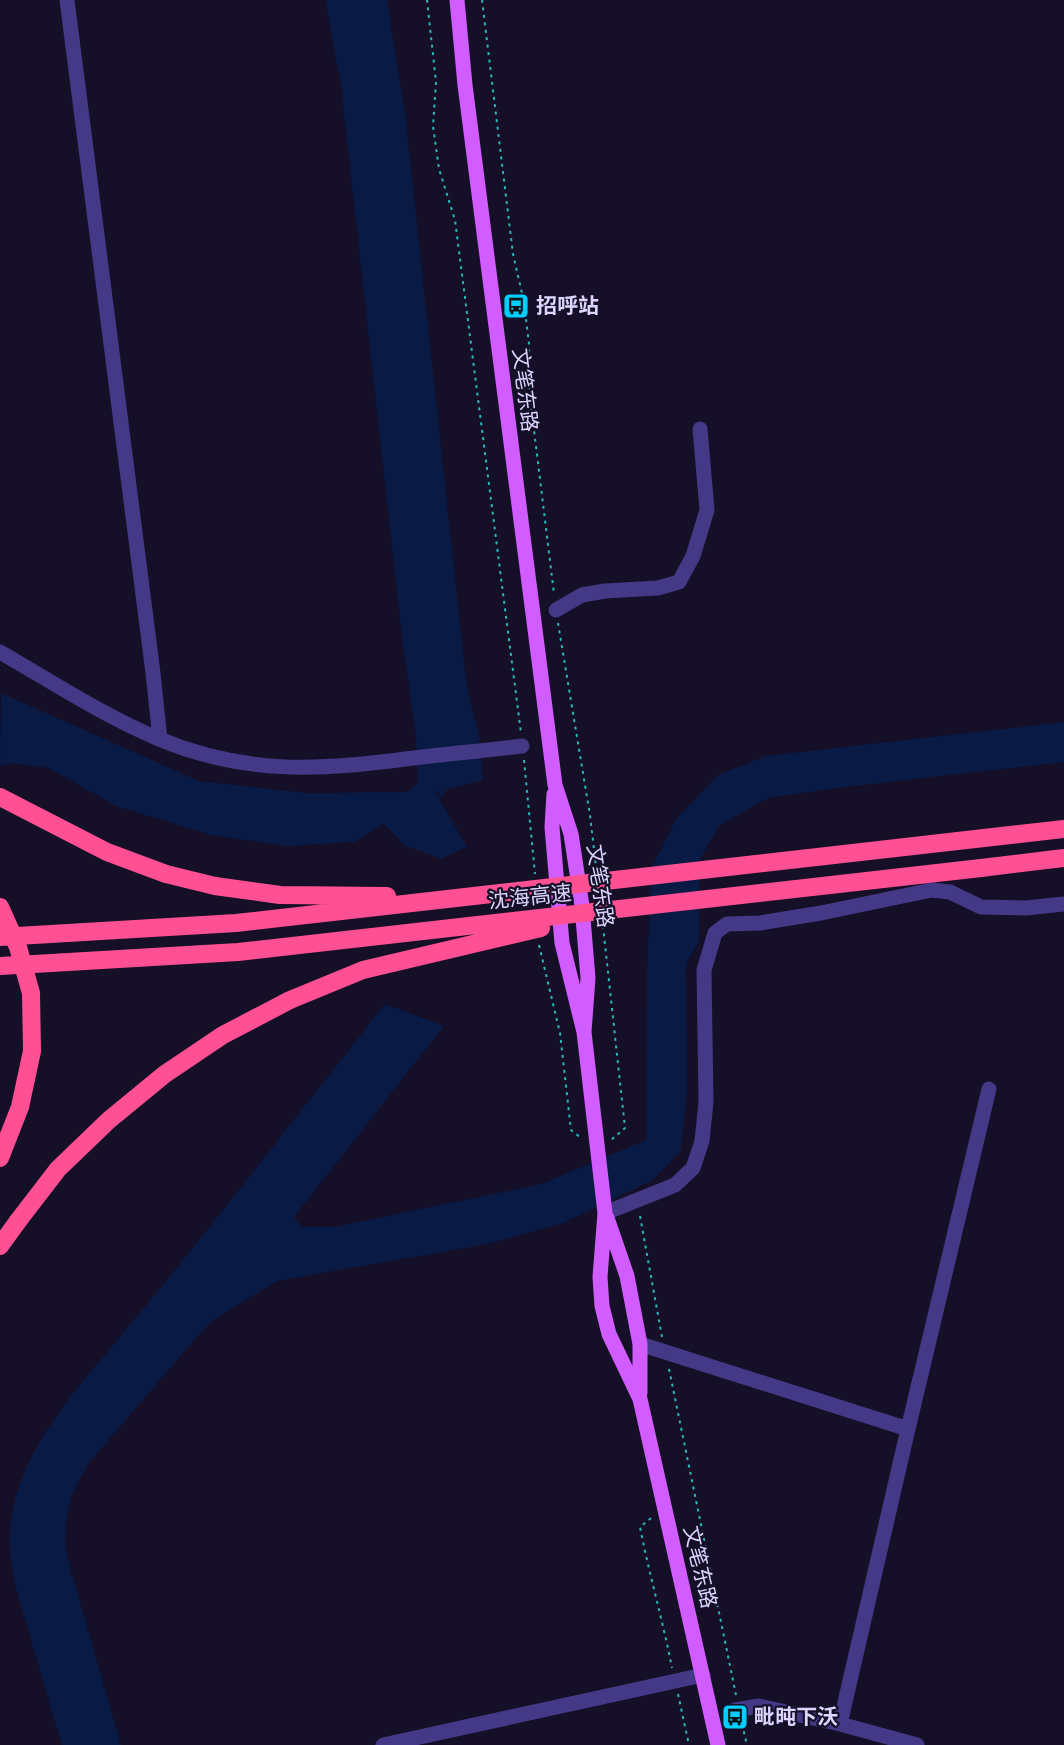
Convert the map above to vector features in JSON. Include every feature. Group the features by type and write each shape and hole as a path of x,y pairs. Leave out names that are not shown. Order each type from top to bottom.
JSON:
{"highway":[{"path":"0,797 107,852 166,874 215,886 280,895 398,896 597,877"},
{"name":"沈海高速","path":"0,937 236,923 597,877 1064,829"},
{"name":"沈海高速","path":"0,966 238,952 1064,858"},
{"path":"0,907 18,947 31,993 32,1051 20,1107 0,1158"},
{"path":"0,1246 58,1169 109,1120 165,1074 223,1035 290,1000 363,970 619,909"}],"main road":[{"name":"文笔东路","path":"457,0 468,109 555,785 571,834 582,906 588,978 584,1032"},
{"name":"文笔东路","path":"555,785 552,828 562,943 584,1032 605,1213 600,1276 602,1306 609,1334 640,1399 718,1745"},
{"name":"文笔东路","path":"605,1213 627,1276 640,1344 640,1399"}],"street":[{"path":"67,0 160,739"},
{"path":"556,610 582,595 605,591 658,588 679,582 693,556 707,510 700,429"},
{"path":"0,652 125,722 160,739 208,756 276,768 339,767 522,746"},
{"path":"605,1213 675,1185 693,1168 702,1141 706,1102 704,970 715,933 727,924 760,923 821,913 932,890 950,892 981,907 1026,908 1064,904"},
{"path":"840,1724 989,1089"},
{"path":"640,1344 908,1428"},
{"path":"383,1745 703,1675"},
{"path":"737,1710 759,1707 840,1724 917,1745"}],"path":[{"path":"427,0 436,82 433,126 439,170 455,219 516,683 535,881"},
{"path":"482,0 513,254 524,302 528,333 530,397 556,610 590,815 597,877"},
{"path":"539,937 560,1034 571,1130 598,1151 626,1128 602,918"},
{"path":"637,1200 737,1710 747,1745"},
{"path":"665,1508 640,1527 689,1745"}],"water":[{"path":"325,0 387,0 405,113 467,689 479,734 483,780 435,792 467,847 441,859 404,845 384,824 354,842 286,846 211,835 116,806 49,768 11,763 0,766 1,693 199,781 306,793 407,792 418,782 416,735 402,637 341,86"},
{"path":"1064,722 1064,762 768,798 719,826 699,861 699,941 686,964 687,1091 681,1150 653,1180 563,1223 488,1244 277,1281 213,1320 201,1332 88,1464 71,1497 65,1537 68,1560 121,1745 62,1745 18,1597 10,1557 10,1530 14,1504 32,1456 45,1433 75,1391 200,1239 385,1004 444,1026 294,1217 302,1227 335,1227 541,1184 646,1140 647,970 652,867 677,818 718,775 766,756"}],"waterway":[{"path":"436,801 447,786"}],"place":[{"name":"招呼站","path":"516,306"},
{"name":"毗旽下沃","path":"735,1717"}]}
